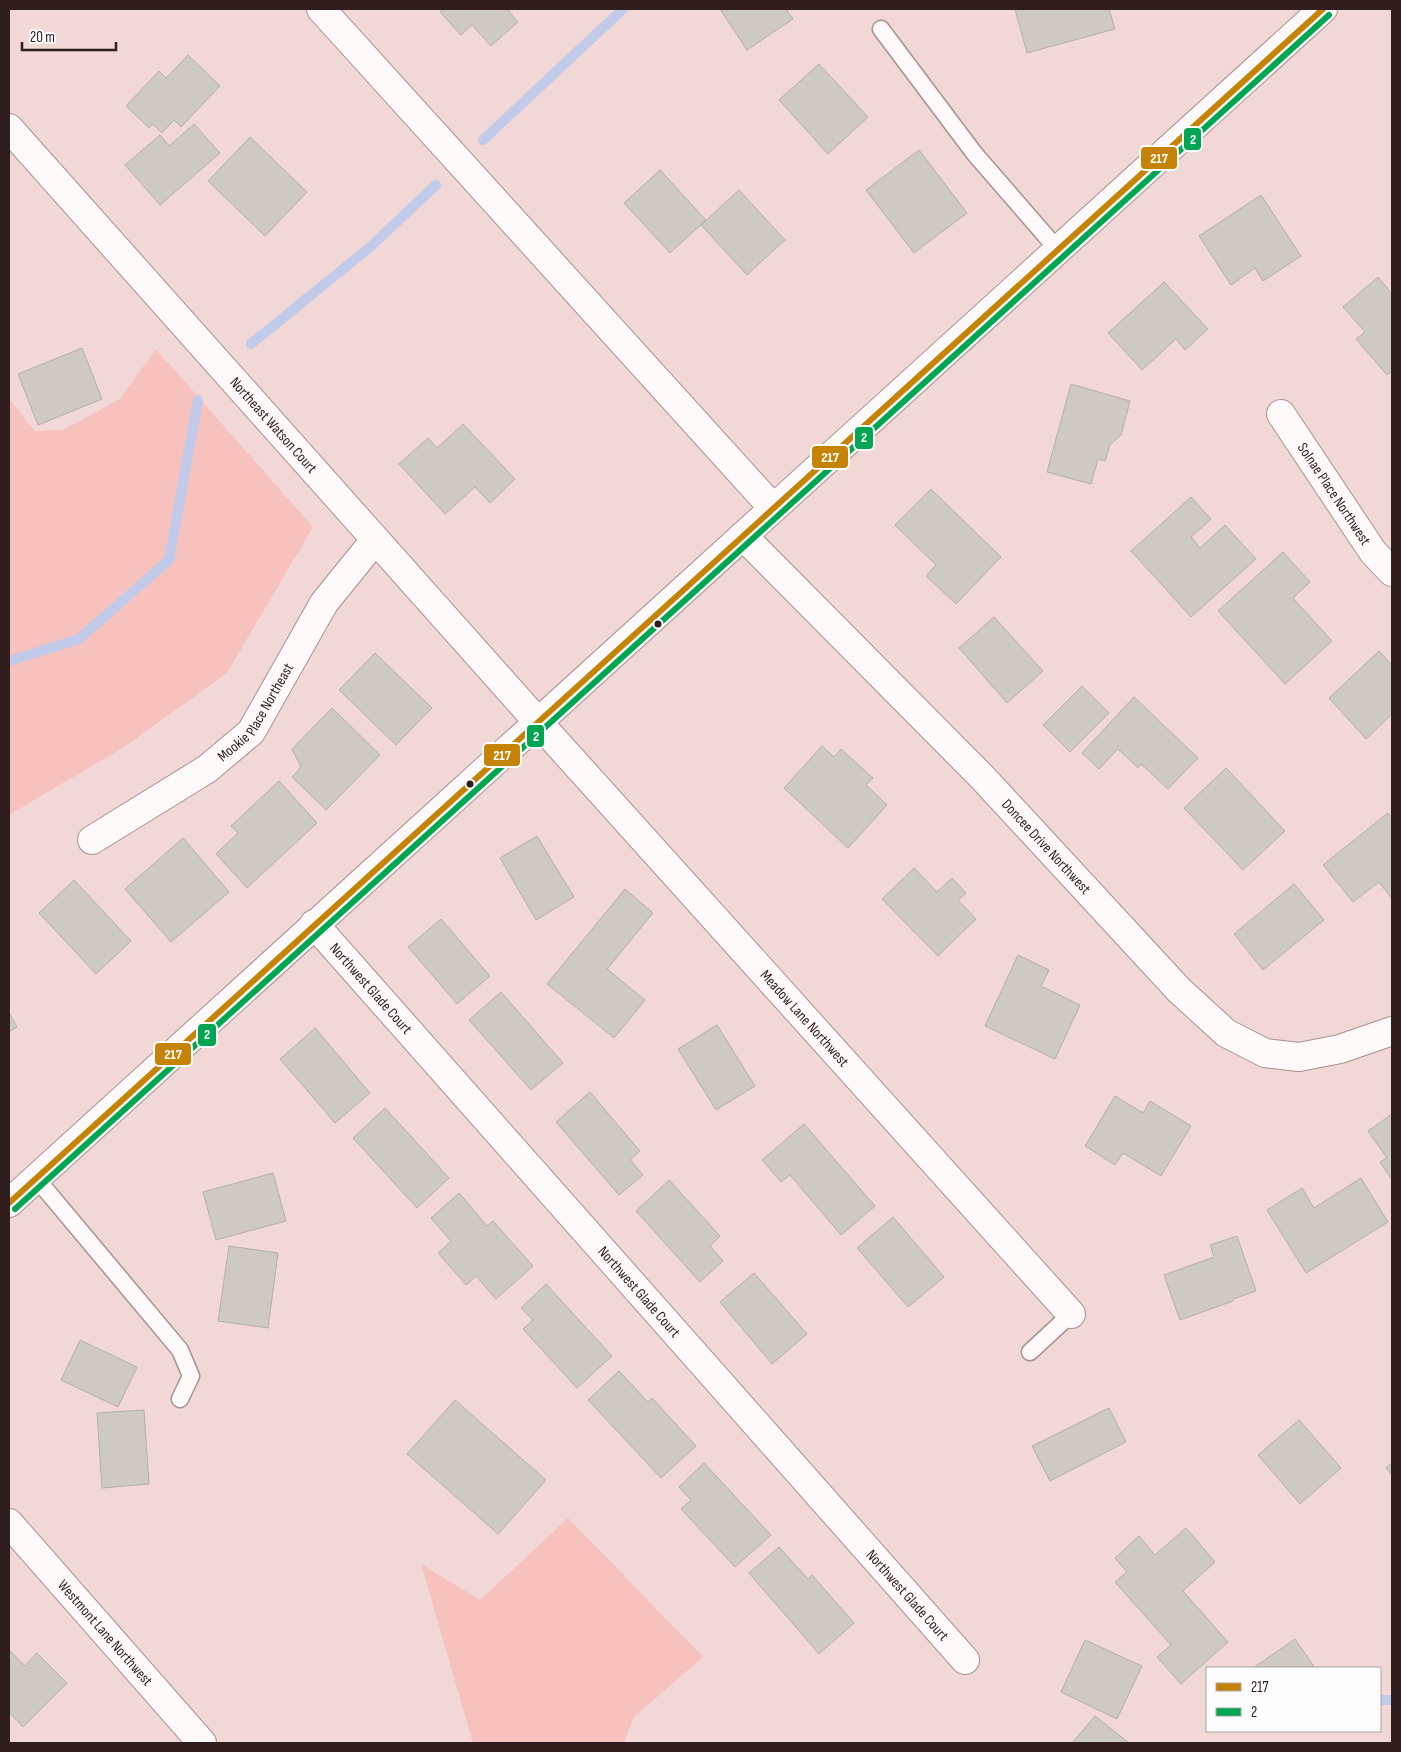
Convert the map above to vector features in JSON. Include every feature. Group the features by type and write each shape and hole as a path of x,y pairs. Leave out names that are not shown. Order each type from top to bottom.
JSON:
{"street":[{"path":"321,9 773,508"},
{"path":"9,1203 1323,9"},
{"name":"Northeast Watson Court","path":"9,128 538,722"},
{"name":"Solnae Place Northwest","path":"1280,414 1373,552 1392,572"},
{"name":"Doncee Drive Northwest","path":"743,536 983,778 1179,990 1226,1033 1265,1053 1299,1057 1340,1049 1392,1030"},
{"name":"Mookie Place Northeast","path":"92,840 207,769 251,732 324,603 376,540"},
{"name":"Meadow Lane Northwest","path":"538,722 1071,1314"},
{"name":"Northwest Glade Court","path":"314,924 965,1660"},
{"name":"Westmont Lane Northwest","path":"9,1523 202,1743"}],"lane":[{"path":"881,29 974,154 1058,250"},
{"path":"36,1178 180,1350 191,1376 180,1399"},
{"path":"1030,1352 1071,1314"}],"shaded area":[{"path":"156,349 313,527 227,673 124,747 9,815 9,399 35,431 63,430 120,399"},
{"path":"568,1518 703,1657 634,1717 624,1743 473,1743 421,1564 480,1600"}],"building":[{"path":"443,9 507,9 518,22 491,46 472,25 461,35 440,12"},
{"path":"720,9 786,9 793,19 747,50"},
{"path":"1015,9 1109,9 1115,29 1027,53"},
{"path":"188,55 220,86 181,127 174,120 162,133 153,124 149,128 126,106 159,71 166,78"},
{"path":"819,64 868,117 828,154 779,100"},
{"path":"194,124 220,153 160,205 125,165 160,135 169,146"},
{"path":"250,137 307,192 265,236 208,181"},
{"path":"919,150 967,213 914,253 866,190"},
{"path":"660,170 706,220 670,253 624,203"},
{"path":"739,190 785,240 747,275 701,225"},
{"path":"1261,195 1301,256 1263,281 1255,268 1231,285 1199,236"},
{"path":"1378,277 1392,294 1392,371 1387,375 1356,339 1365,332 1343,307"},
{"path":"1164,282 1208,329 1185,350 1176,339 1142,370 1108,333"},
{"path":"82,348 102,399 38,425 18,374"},
{"path":"1071,384 1130,401 1121,435 1110,445 1105,461 1098,459 1091,484 1047,472"},
{"path":"463,424 515,479 490,503 475,487 445,514 399,464 428,438 437,448"},
{"path":"931,489 1001,557 956,604 926,576 936,565 895,525"},
{"path":"1191,497 1211,519 1191,537 1200,548 1225,525 1256,559 1191,617 1131,551"},
{"path":"1283,552 1310,582 1293,598 1332,641 1285,684 1218,611"},
{"path":"994,617 1043,671 1007,703 959,648"},
{"path":"1379,651 1392,665 1392,714 1366,739 1329,698"},
{"path":"375,653 432,708 396,745 339,690"},
{"path":"1082,686 1109,713 1070,752 1043,725"},
{"path":"1134,697 1198,758 1168,789 1141,764 1138,768 1118,749 1099,769 1082,753"},
{"path":"332,708 380,755 326,810 292,777 301,767 292,749"},
{"path":"822,746 834,757 841,749 873,778 866,785 887,805 848,848 784,788"},
{"path":"1226,768 1285,831 1243,870 1184,808"},
{"path":"279,781 317,823 247,888 216,854 238,833 231,826"},
{"path":"1388,813 1392,818 1392,899 1379,882 1353,902 1323,865"},
{"path":"537,836 574,897 536,920 500,858"},
{"path":"183,838 229,892 171,942 125,889"},
{"path":"914,868 937,892 952,878 966,893 958,900 976,919 938,956 882,899"},
{"path":"74,880 131,941 96,974 39,913"},
{"path":"1294,884 1324,920 1263,970 1234,934"},
{"path":"625,889 653,913 607,969 645,1000 614,1038 547,984"},
{"path":"441,919 490,976 457,1004 408,947"},
{"path":"1018,955 1049,970 1041,986 1080,1005 1055,1059 985,1026"},
{"path":"501,992 563,1063 531,1090 469,1020"},
{"path":"9,1013 17,1027 9,1032"},
{"path":"717,1025 755,1086 716,1110 678,1049"},
{"path":"315,1028 370,1093 335,1123 280,1059"},
{"path":"590,1092 640,1151 630,1160 643,1175 619,1195 556,1122"},
{"path":"1115,1096 1143,1113 1150,1101 1191,1126 1161,1176 1123,1153 1115,1165 1085,1146"},
{"path":"385,1108 449,1178 417,1208 353,1138"},
{"path":"1392,1114 1392,1180 1380,1162 1387,1158 1368,1131"},
{"path":"804,1124 875,1206 841,1235 790,1175 781,1182 762,1160"},
{"path":"273,1173 286,1221 216,1240 203,1192"},
{"path":"1361,1178 1388,1222 1306,1273 1267,1210 1302,1188 1314,1208"},
{"path":"669,1180 720,1236 710,1246 723,1261 700,1282 636,1211"},
{"path":"459,1193 487,1226 493,1221 533,1266 496,1299 476,1276 466,1285 438,1253 451,1241 431,1218"},
{"path":"893,1217 944,1277 908,1307 857,1248"},
{"path":"1237,1236 1256,1291 1180,1320 1164,1275 1214,1257 1210,1245"},
{"path":"229,1246 278,1253 268,1328 218,1321"},
{"path":"754,1273 807,1334 772,1364 720,1302"},
{"path":"546,1284 612,1356 577,1388 523,1329 533,1320 521,1308"},
{"path":"80,1340 137,1367 118,1407 61,1380"},
{"path":"619,1371 648,1402 652,1398 696,1446 661,1478 588,1400"},
{"path":"455,1400 546,1480 498,1534 407,1454"},
{"path":"1109,1408 1126,1442 1050,1481 1032,1446"},
{"path":"144,1410 149,1484 102,1488 97,1413"},
{"path":"1299,1420 1341,1468 1300,1504 1258,1455"},
{"path":"704,1463 771,1535 735,1567 681,1509 691,1500 679,1487"},
{"path":"1392,1463 1392,1475 1386,1468"},
{"path":"1186,1528 1215,1562 1183,1591 1228,1642 1181,1684 1157,1657 1171,1645 1115,1582 1127,1572 1115,1558 1139,1536 1155,1555"},
{"path":"779,1547 808,1579 812,1575 854,1623 819,1654 749,1573"},
{"path":"1295,1639 1314,1667 1254,1667"},
{"path":"1085,1640 1142,1666 1117,1719 1061,1692"},
{"path":"9,1650 25,1666 37,1653 67,1683 23,1727 9,1712"},
{"path":"1095,1716 1129,1743 1072,1743"}],"waterway":[{"path":"483,140 623,9"},
{"path":"251,344 370,247 436,185"},
{"path":"9,661 79,639 169,560 198,400"},
{"path":"1381,1700 1392,1700"}],"transit line":[{"name":"217","path":"9,1203 1323,9"},
{"name":"2","path":"15,1209 1329,15"}]}
